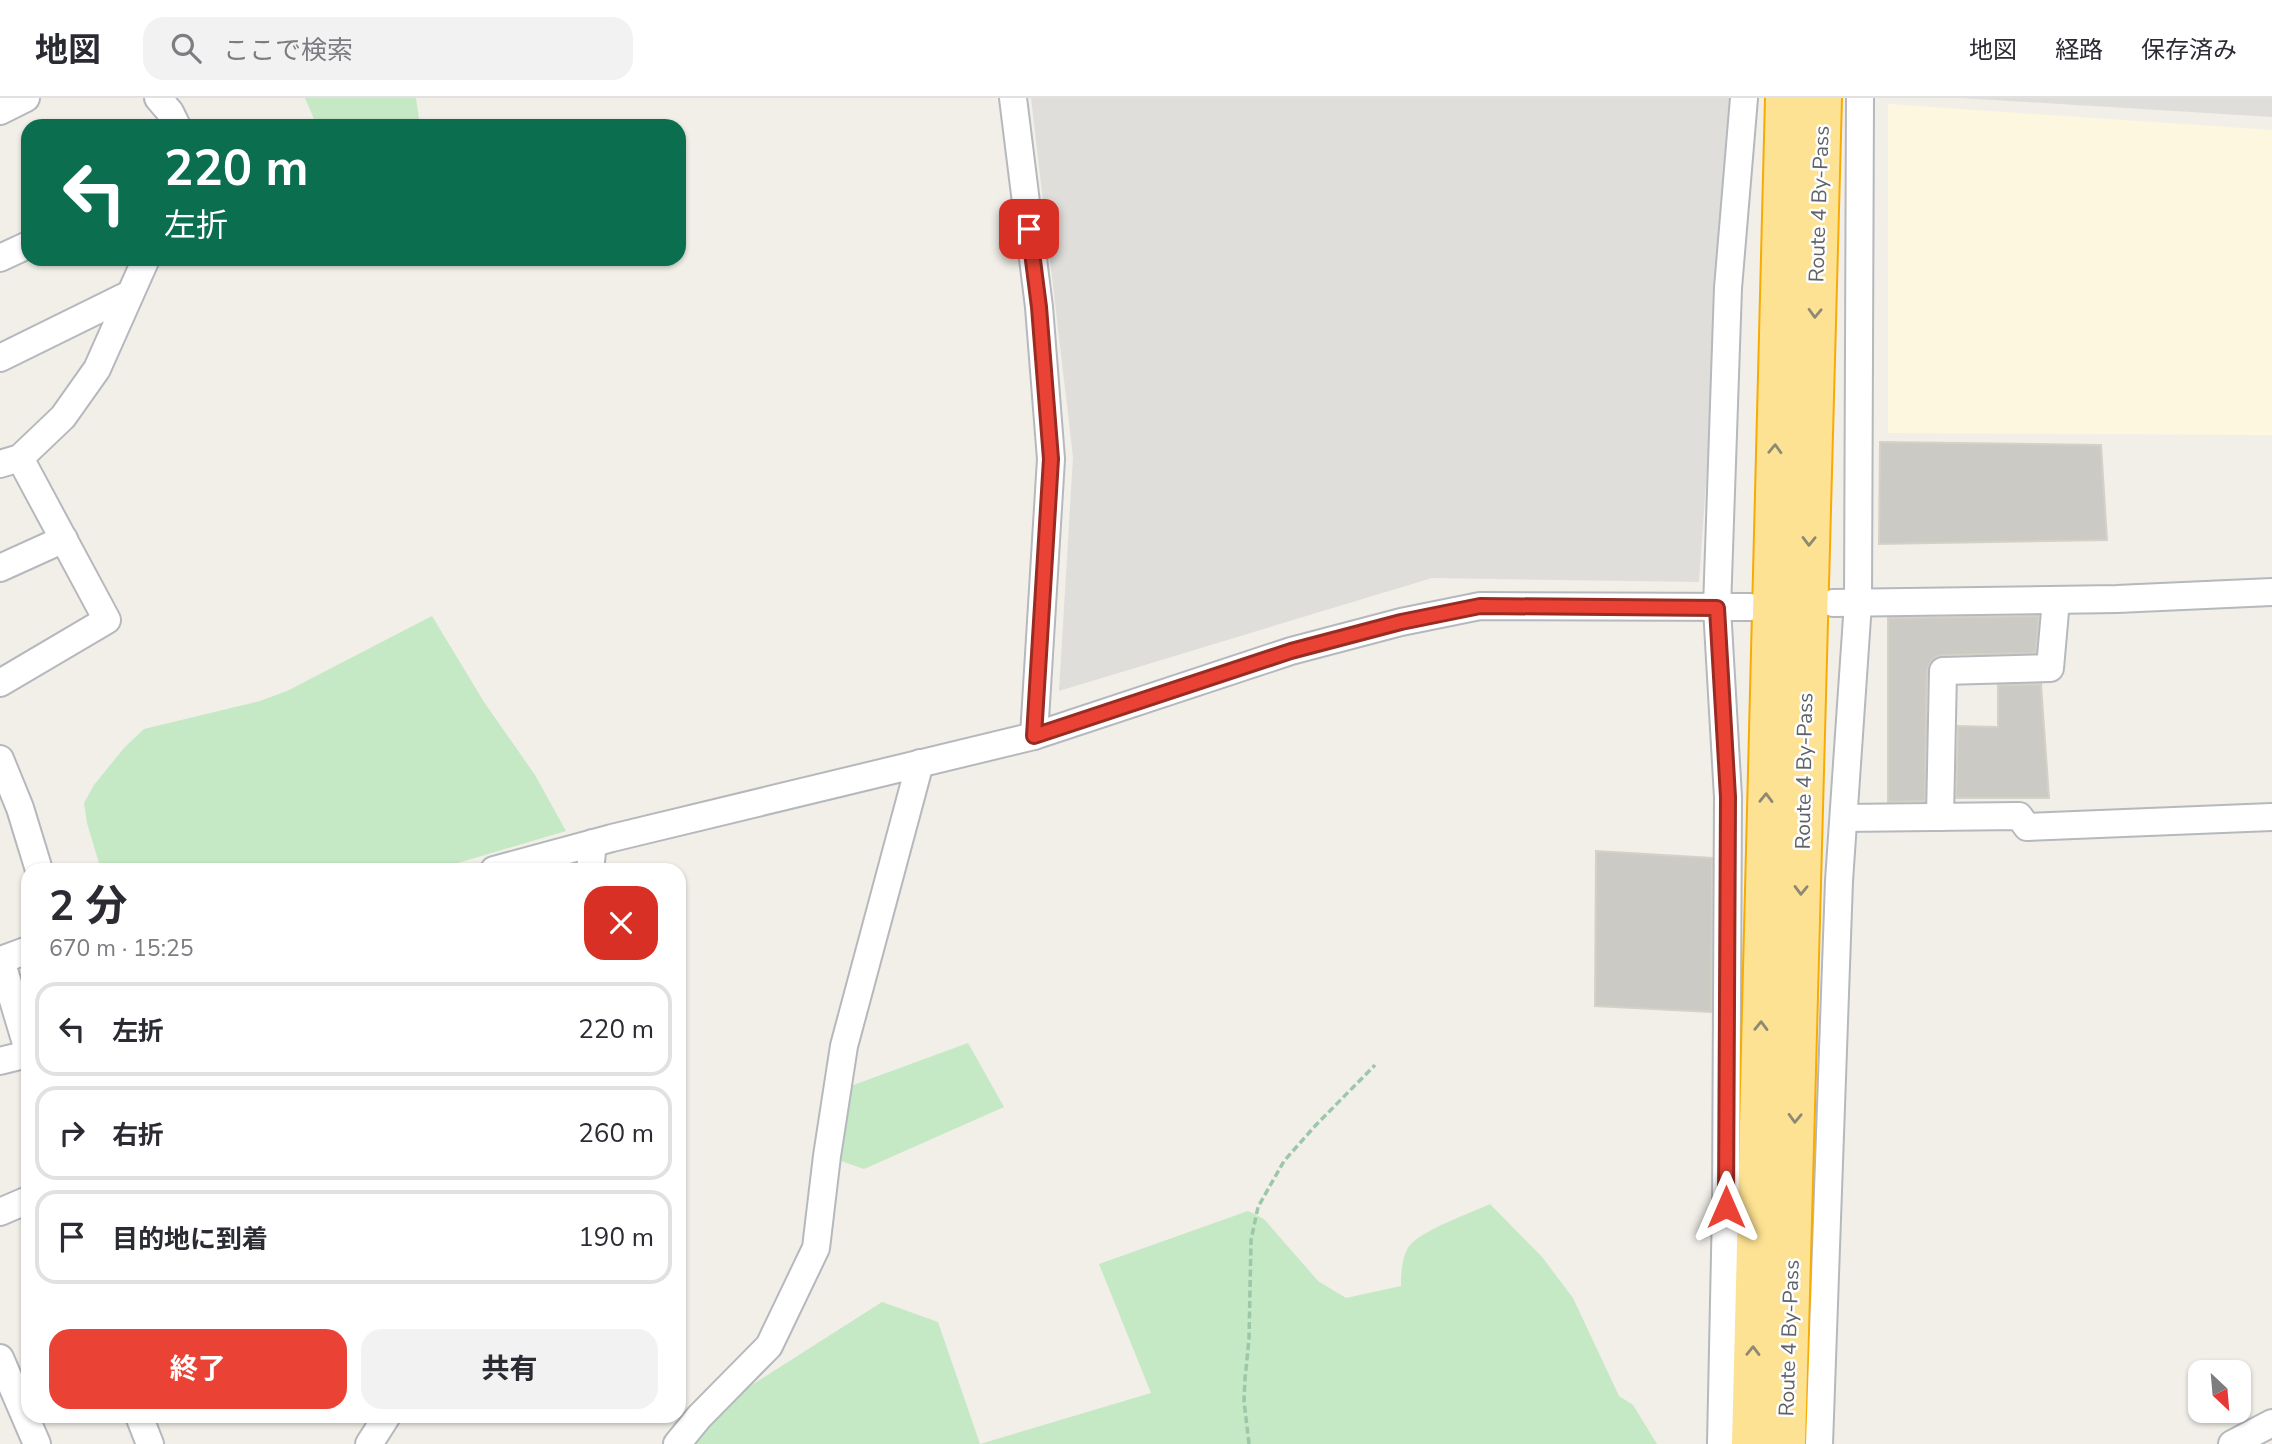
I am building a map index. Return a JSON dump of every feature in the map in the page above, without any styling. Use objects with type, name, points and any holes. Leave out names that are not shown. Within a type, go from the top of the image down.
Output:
[{"type":"highway","name":"Route 4 By-Pass","points":[[1785,98],[1741,1208],[1737,1393],[1792,1443]]},
{"type":"highway","name":"Route 4 By-Pass","points":[[1792,1443],[1822,98]]},
{"type":"street","points":[[0,111],[26,98]]},
{"type":"street","points":[[158,98],[174,119]]},
{"type":"street","points":[[1013,98],[1039,307],[1051,459],[1034,736]]},
{"type":"street","points":[[1741,1208],[1728,797],[1717,608],[1727,288],[1744,98]]},
{"type":"street","points":[[1792,1443],[1843,818],[1845,603],[1860,98]]},
{"type":"street","points":[[0,258],[21,248]]},
{"type":"street","points":[[0,683],[107,620],[64,539],[10,461],[63,417],[97,369],[143,266]]},
{"type":"street","points":[[0,358],[130,295]]},
{"type":"street","points":[[0,568],[64,539]]},
{"type":"street","points":[[1845,603],[2056,600],[2272,592]]},
{"type":"street","points":[[1940,817],[1943,671],[2050,668],[2056,600]]},
{"type":"street","points":[[520,863],[1034,736],[1291,651],[1401,622],[1480,606],[1749,607]]},
{"type":"street","points":[[0,759],[10,812],[36,863]]},
{"type":"street","points":[[677,1444],[699,1417],[769,1346],[816,1248],[844,1046],[920,763]]},
{"type":"street","points":[[1843,818],[2019,816],[2027,827],[2272,817]]},
{"type":"street","points":[[591,863],[593,843]]},
{"type":"street","points":[[21,953],[1,960],[21,1028]]},
{"type":"street","points":[[0,1061],[21,1054]]},
{"type":"street","points":[[0,1212],[21,1203]]},
{"type":"street","points":[[0,1358],[21,1407]]},
{"type":"street","points":[[1721,1444],[1737,1393]]},
{"type":"street","points":[[28,1423],[37,1444]]},
{"type":"street","points":[[142,1423],[150,1444]]},
{"type":"street","points":[[369,1444],[382,1423]]},
{"type":"street","points":[[2232,1444],[2272,1423]]},
{"type":"path","points":[[1248,1444],[1244,1401],[1249,1339],[1251,1240],[1258,1207],[1284,1161],[1375,1065]]},
{"type":"shaded area","points":[[1031,98],[1733,98],[1699,582],[1432,578],[1059,691],[1073,457]]},
{"type":"shaded area","points":[[1961,98],[2272,98],[2272,117]]},
{"type":"shaded area","points":[[1888,104],[2272,130],[2272,435],[1888,433]]},
{"type":"green space","points":[[305,98],[416,98],[419,119],[314,119]]},
{"type":"green space","points":[[432,616],[484,702],[535,775],[566,831],[458,863],[99,863],[84,803],[94,785],[124,748],[144,729],[260,701],[287,691]]},
{"type":"green space","points":[[968,1043],[1004,1107],[864,1169],[827,1156],[837,1091]]},
{"type":"green space","points":[[1490,1204],[1542,1257],[1573,1298],[1619,1396],[1633,1405],[1657,1444],[980,1444],[1151,1393],[1099,1264],[1248,1211],[1264,1219],[1318,1281],[1346,1298],[1401,1286],[1404,1258],[1411,1244],[1437,1227]]},
{"type":"green space","points":[[882,1302],[938,1322],[980,1444],[695,1444],[736,1395]]},
{"type":"building","points":[[1880,442],[2101,445],[2107,540],[1879,544]]},
{"type":"building","points":[[2039,616],[2036,653],[1943,655],[1930,663],[1927,671],[1925,801],[1888,802],[1888,618]]},
{"type":"building","points":[[2041,684],[2049,798],[1956,798],[1958,726],[1998,727],[1998,685]]},
{"type":"building","points":[[1596,851],[1712,858],[1711,1012],[1595,1006]]},
{"type":"route","points":[[1029,229],[1039,307],[1051,459],[1034,736],[1291,651],[1401,622],[1480,606],[1717,608],[1728,797],[1726,1207]]}]
